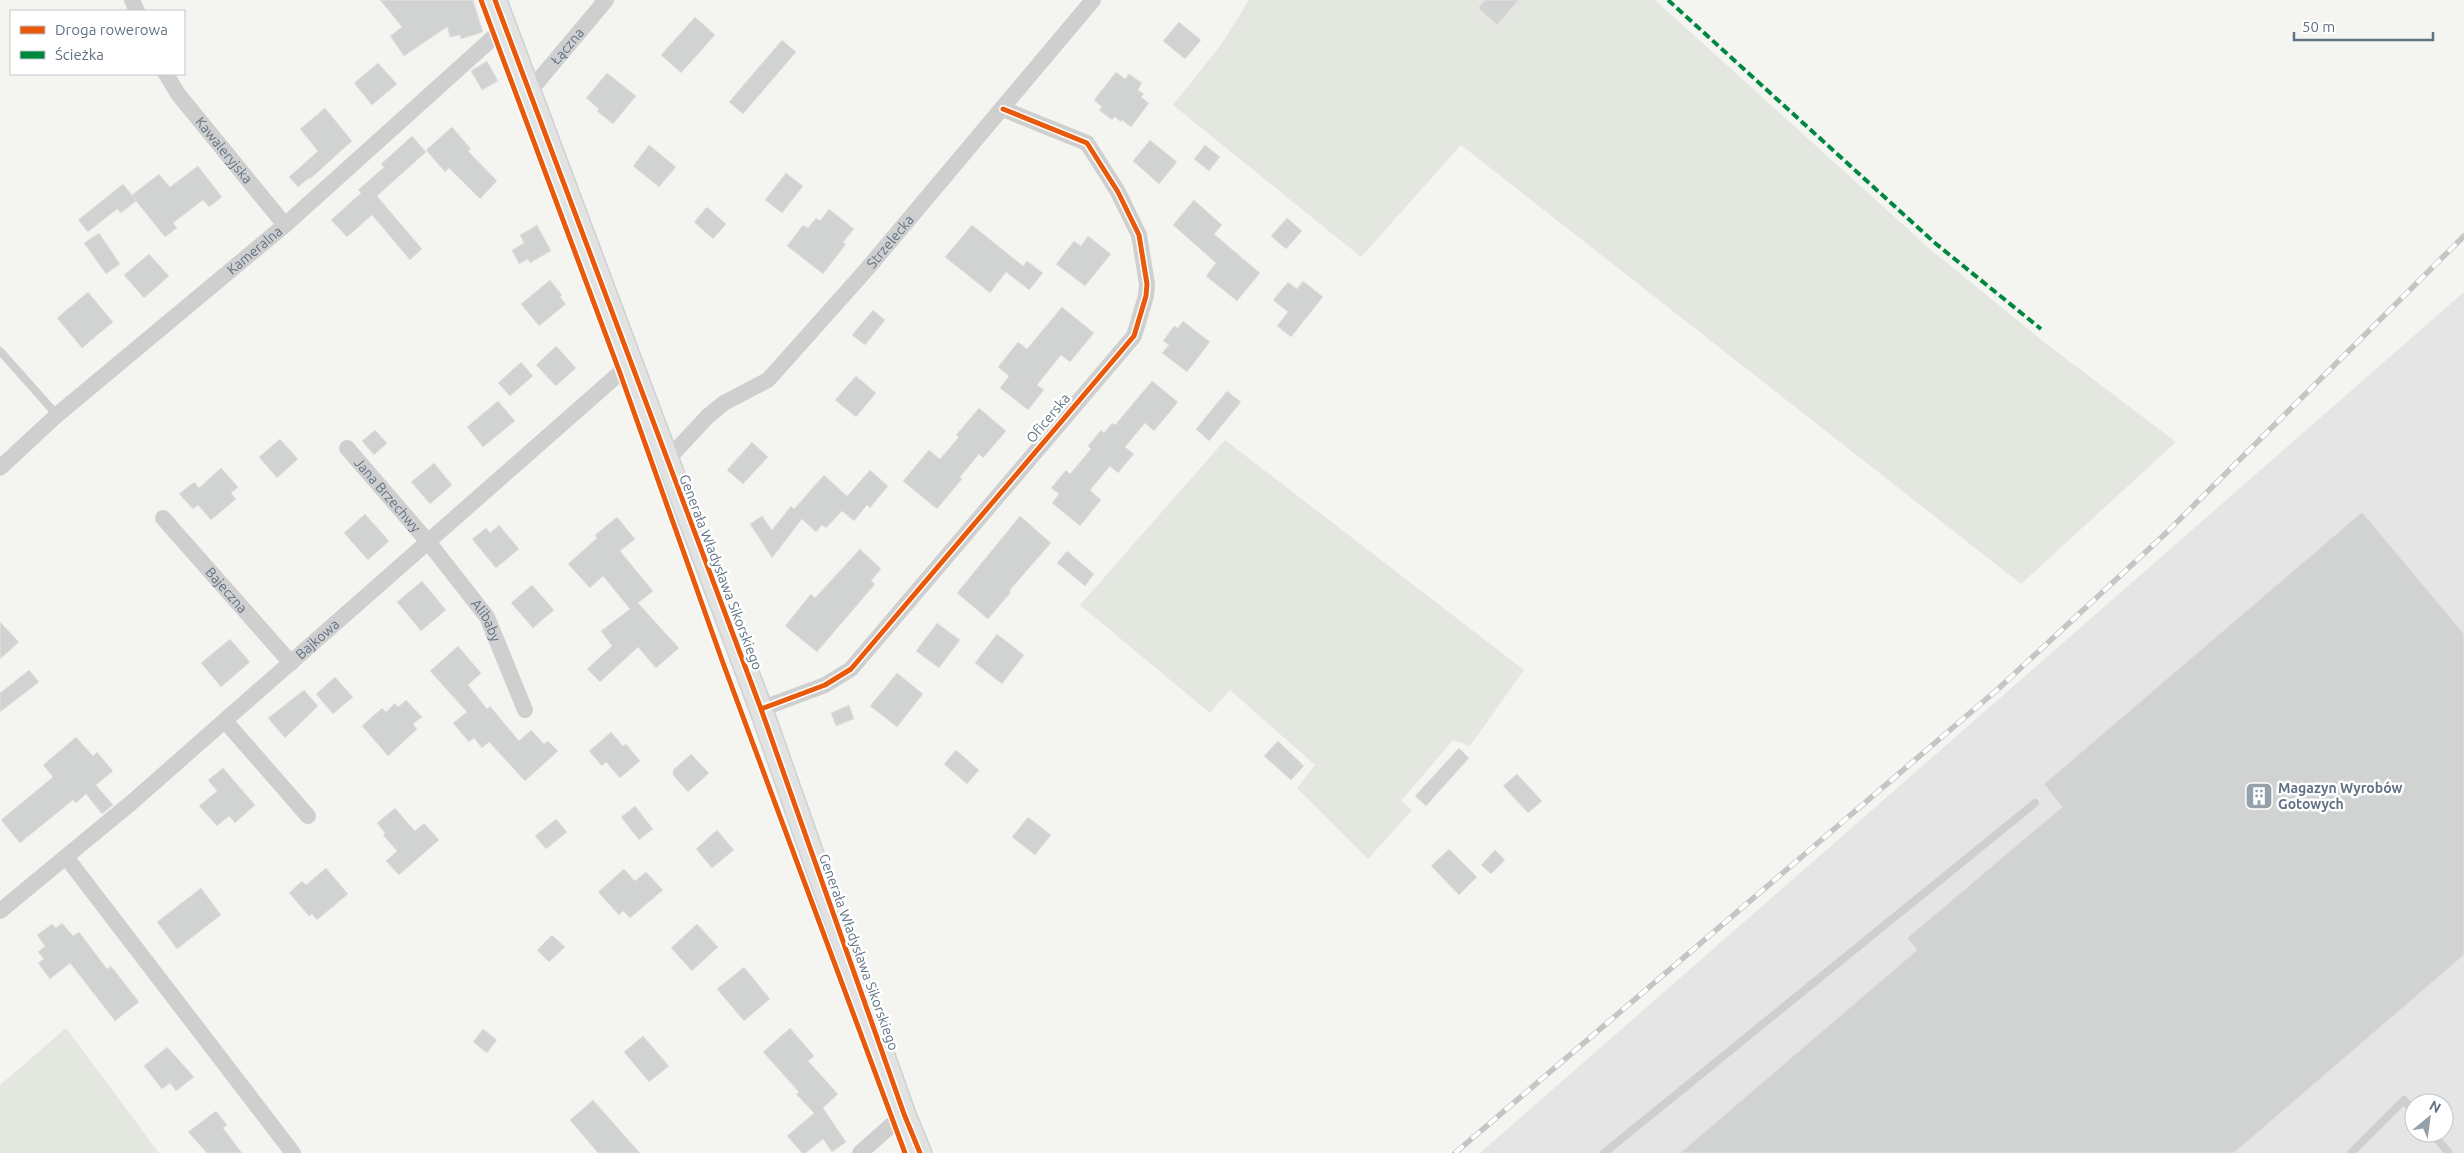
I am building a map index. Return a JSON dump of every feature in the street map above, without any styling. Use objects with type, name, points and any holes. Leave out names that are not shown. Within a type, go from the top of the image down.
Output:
[{"type":"street","name":"Generała Władysława Sikorskiego","points":[[495,0],[528,93],[761,709],[904,1114],[920,1153]]},
{"type":"street","name":"Łączna","points":[[528,93],[606,0]]},
{"type":"street","name":"Strzelecka","points":[[667,460],[708,416],[724,403],[768,380],[1003,109],[1093,0]]},
{"type":"street","name":"Kameralna","points":[[0,468],[58,415],[285,225],[505,27]]},
{"type":"street","name":"Kawaleryjska","points":[[167,75],[178,94],[285,225]]},
{"type":"street","name":"Oficerska","points":[[761,709],[825,684],[851,669],[1134,336],[1146,296],[1147,284],[1138,234],[1118,192],[1087,143],[1003,109]]},
{"type":"street","name":"Bajkowa","points":[[0,911],[224,722],[630,364]]},
{"type":"street","name":"Jana Brzechwy","points":[[347,448],[429,543]]},
{"type":"street","name":"Bajeczna","points":[[163,518],[290,663]]},
{"type":"street","name":"Alibaby","points":[[429,543],[487,617],[525,710]]},
{"type":"street","points":[[224,722],[308,816]]},
{"type":"street","points":[[66,857],[293,1153]]},
{"type":"street","points":[[860,1153],[904,1114]]},
{"type":"lane","points":[[0,351],[58,415]]},
{"type":"lane","points":[[1604,1153],[2035,803]]},
{"type":"lane","points":[[2351,1153],[2404,1100]]},
{"type":"lane","points":[[2440,1143],[2449,1153]]},
{"type":"shaded area","points":[[1249,0],[1655,0],[1931,250],[2049,346],[2176,442],[2021,584],[1461,145],[1361,257],[1173,105],[1221,45]]},
{"type":"shaded area","points":[[2464,292],[2464,1153],[1480,1153]]},
{"type":"shaded area","points":[[1225,440],[1524,670],[1470,746],[1453,740],[1401,801],[1412,810],[1368,859],[1297,788],[1315,765],[1230,690],[1210,713],[1080,605]]},
{"type":"shaded area","points":[[66,1028],[159,1153],[0,1153],[0,1085]]},
{"type":"building","points":[[380,0],[473,0],[483,32],[461,39],[460,35],[450,37],[447,27],[404,56],[390,36],[402,27]]},
{"type":"building","points":[[1485,0],[1519,0],[1497,25],[1478,8]]},
{"type":"building","points":[[695,17],[715,35],[681,73],[661,55]]},
{"type":"building","points":[[1179,22],[1201,40],[1185,59],[1163,41]]},
{"type":"building","points":[[782,40],[796,52],[743,114],[729,102]]},
{"type":"building","points":[[487,61],[498,81],[482,90],[471,71]]},
{"type":"building","points":[[378,63],[397,84],[372,105],[354,83]]},
{"type":"building","points":[[1116,72],[1125,79],[1129,74],[1142,83],[1138,90],[1144,94],[1141,97],[1149,103],[1131,127],[1115,117],[1112,120],[1099,110],[1102,107],[1094,100]]},
{"type":"building","points":[[607,73],[636,96],[613,124],[597,111],[599,109],[586,98]]},
{"type":"building","points":[[325,108],[352,141],[310,179],[298,187],[289,177],[318,151],[300,129]]},
{"type":"building","points":[[452,127],[471,149],[468,151],[497,181],[480,199],[449,168],[445,172],[426,150]]},
{"type":"building","points":[[412,136],[426,152],[377,196],[422,249],[410,260],[372,215],[347,237],[331,220],[361,193],[358,190],[384,167],[381,164]]},
{"type":"building","points":[[1150,140],[1177,162],[1159,184],[1133,161]]},
{"type":"building","points":[[649,145],[676,167],[659,187],[633,166]]},
{"type":"building","points":[[1205,145],[1220,157],[1209,171],[1194,159]]},
{"type":"building","points":[[198,166],[222,197],[209,207],[203,200],[173,223],[177,228],[165,237],[136,201],[121,213],[117,209],[88,232],[78,220],[123,184],[136,200],[132,195],[159,174],[170,187]]},
{"type":"building","points":[[786,173],[803,186],[782,213],[765,200]]},
{"type":"building","points":[[1194,200],[1222,225],[1214,234],[1260,273],[1237,301],[1206,276],[1216,263],[1173,225]]},
{"type":"building","points":[[707,207],[726,224],[713,239],[694,222]]},
{"type":"building","points":[[829,209],[854,229],[843,242],[846,244],[823,274],[787,246],[803,225],[808,228],[816,218],[820,221]]},
{"type":"building","points":[[1287,218],[1302,231],[1286,249],[1271,236]]},
{"type":"building","points":[[537,225],[551,251],[530,263],[528,259],[519,264],[512,250],[524,243],[520,235]]},
{"type":"building","points":[[972,225],[1023,266],[1027,261],[1043,273],[1029,290],[1006,272],[990,293],[945,257]]},
{"type":"building","points":[[99,233],[120,264],[106,274],[84,243]]},
{"type":"building","points":[[1088,236],[1111,254],[1085,286],[1056,264],[1074,241],[1081,246]]},
{"type":"building","points":[[149,254],[169,276],[144,298],[124,275]]},
{"type":"building","points":[[550,280],[562,295],[560,297],[566,304],[539,326],[521,304]]},
{"type":"building","points":[[1303,281],[1323,297],[1291,337],[1277,326],[1288,312],[1273,300],[1288,282],[1297,289]]},
{"type":"building","points":[[88,292],[113,322],[82,348],[57,318]]},
{"type":"building","points":[[1062,307],[1094,333],[1070,362],[1061,355],[1037,385],[1044,390],[1028,410],[1000,388],[1009,376],[998,367],[1018,342],[1027,349]]},
{"type":"building","points":[[873,310],[885,320],[865,345],[852,335]]},
{"type":"building","points":[[1183,321],[1210,342],[1187,372],[1162,353],[1169,345],[1163,341],[1174,326],[1178,328]]},
{"type":"building","points":[[556,346],[576,368],[556,386],[536,365]]},
{"type":"building","points":[[521,362],[533,376],[510,396],[498,383]]},
{"type":"building","points":[[856,376],[876,393],[856,417],[835,400]]},
{"type":"building","points":[[1152,381],[1178,402],[1154,431],[1145,423],[1125,447],[1134,454],[1118,473],[1110,466],[1090,490],[1101,500],[1080,526],[1052,503],[1059,494],[1051,488],[1066,470],[1070,474],[1091,449],[1088,446],[1101,430],[1104,433],[1112,423],[1115,425]]},
{"type":"building","points":[[1227,391],[1241,402],[1209,441],[1196,429]]},
{"type":"building","points":[[498,401],[515,421],[483,447],[467,427]]},
{"type":"building","points":[[979,408],[1006,431],[983,458],[979,454],[960,477],[962,479],[937,509],[903,481],[929,450],[940,459],[959,437],[956,435]]},
{"type":"building","points":[[375,430],[387,443],[374,455],[362,441]]},
{"type":"building","points":[[280,439],[298,459],[277,478],[259,457]]},
{"type":"building","points":[[752,442],[768,457],[743,484],[727,470]]},
{"type":"building","points":[[434,463],[452,485],[430,504],[411,482]]},
{"type":"building","points":[[221,468],[238,487],[231,493],[236,499],[211,520],[198,505],[193,509],[179,494],[194,482],[199,488]]},
{"type":"building","points":[[870,470],[888,486],[870,508],[867,505],[854,521],[842,511],[826,528],[822,525],[816,532],[802,519],[772,558],[750,524],[762,516],[772,530],[791,506],[794,509],[824,475],[847,496]]},
{"type":"building","points":[[2362,512],[2464,634],[2464,955],[2234,1153],[1680,1153],[1917,950],[1907,938],[2062,807],[2044,784]]},
{"type":"building","points":[[365,514],[389,541],[368,560],[344,533]]},
{"type":"building","points":[[1020,516],[1051,543],[1009,591],[1011,592],[988,619],[957,593]]},
{"type":"building","points":[[617,517],[635,539],[620,551],[653,591],[638,603],[679,648],[656,668],[638,647],[600,682],[587,669],[612,646],[601,631],[630,609],[603,576],[590,588],[568,564],[597,538],[595,535]]},
{"type":"building","points":[[499,525],[519,549],[496,568],[472,539],[486,528],[490,533]]},
{"type":"building","points":[[860,549],[881,569],[871,581],[875,584],[817,652],[785,626],[811,594],[815,598]]},
{"type":"building","points":[[1067,551],[1094,574],[1085,586],[1057,563]]},
{"type":"building","points":[[422,581],[446,610],[421,631],[397,602]]},
{"type":"building","points":[[532,585],[554,610],[533,628],[511,603]]},
{"type":"building","points":[[0,622],[19,642],[0,659]]},
{"type":"building","points":[[937,623],[960,640],[939,668],[916,651]]},
{"type":"building","points":[[997,634],[1024,655],[1002,684],[975,663]]},
{"type":"building","points":[[230,639],[250,662],[221,687],[201,663]]},
{"type":"building","points":[[458,646],[481,673],[468,685],[487,709],[490,706],[519,741],[531,730],[544,744],[548,741],[558,751],[525,781],[489,742],[482,748],[474,738],[469,742],[453,723],[467,712],[430,671]]},
{"type":"building","points":[[29,670],[39,682],[0,712],[0,693]]},
{"type":"building","points":[[897,673],[923,694],[897,727],[870,706]]},
{"type":"building","points":[[335,677],[353,697],[333,714],[316,694]]},
{"type":"building","points":[[304,690],[318,706],[285,738],[268,718]]},
{"type":"building","points":[[406,700],[422,717],[413,724],[417,729],[388,756],[362,726],[382,708],[386,712],[395,703],[398,707]]},
{"type":"building","points":[[849,705],[854,719],[836,726],[831,713]]},
{"type":"building","points":[[611,732],[623,746],[626,744],[640,761],[620,778],[606,762],[602,766],[589,751]]},
{"type":"building","points":[[76,737],[93,756],[97,752],[113,771],[96,785],[113,805],[102,814],[86,794],[76,803],[73,800],[20,843],[1,820],[53,777],[43,765]]},
{"type":"building","points":[[1278,741],[1304,766],[1291,780],[1264,756]]},
{"type":"building","points":[[1459,748],[1469,758],[1426,806],[1415,796]]},
{"type":"building","points":[[956,750],[979,770],[967,784],[944,764]]},
{"type":"building","points":[[691,754],[709,773],[688,792],[673,775],[673,770]]},
{"type":"building","points":[[223,768],[255,805],[235,823],[229,816],[217,826],[199,806],[217,791],[208,780]]},
{"type":"building","points":[[1517,774],[1542,801],[1528,813],[1503,786]]},
{"type":"building","points":[[635,806],[653,829],[639,840],[621,817]]},
{"type":"building","points":[[395,808],[415,831],[424,823],[439,840],[399,875],[386,861],[397,851],[383,835],[385,833],[377,823]]},
{"type":"building","points":[[1028,817],[1051,835],[1035,855],[1012,837]]},
{"type":"building","points":[[556,819],[567,832],[546,849],[535,836]]},
{"type":"building","points":[[717,830],[734,850],[712,868],[696,849]]},
{"type":"building","points":[[1449,849],[1477,877],[1459,895],[1431,866]]},
{"type":"building","points":[[1495,850],[1505,860],[1491,874],[1481,865]]},
{"type":"building","points":[[326,868],[348,894],[317,920],[312,914],[309,916],[289,893],[302,881],[306,885]]},
{"type":"building","points":[[624,869],[635,881],[646,872],[663,890],[630,918],[623,911],[619,915],[598,892]]},
{"type":"building","points":[[201,888],[221,915],[177,949],[157,922]]},
{"type":"building","points":[[62,923],[73,936],[79,932],[107,969],[111,966],[139,1002],[115,1021],[70,963],[50,979],[38,963],[44,959],[38,952],[45,946],[37,935],[52,924],[56,928]]},
{"type":"building","points":[[697,924],[718,947],[692,971],[671,948]]},
{"type":"building","points":[[552,935],[565,947],[549,962],[537,950]]},
{"type":"building","points":[[744,967],[770,999],[744,1021],[717,989]]},
{"type":"building","points":[[790,1028],[814,1056],[808,1061],[838,1094],[823,1108],[846,1142],[832,1152],[823,1139],[806,1153],[802,1153],[787,1136],[814,1113],[796,1094],[799,1092],[763,1052]]},
{"type":"building","points":[[483,1029],[497,1040],[487,1053],[473,1042]]},
{"type":"building","points":[[643,1036],[669,1066],[649,1082],[624,1052]]},
{"type":"building","points":[[167,1047],[194,1077],[176,1091],[170,1083],[162,1089],[144,1066]]},
{"type":"building","points":[[593,1100],[640,1153],[598,1153],[570,1120]]},
{"type":"building","points":[[216,1111],[227,1125],[223,1128],[242,1153],[207,1153],[188,1132]]},
{"type":"railway","points":[[1455,1153],[1998,689],[2164,535],[2464,236]]},
{"type":"marked path","points":[[1668,0],[1935,243],[2041,329]]},
{"type":"cycle path","points":[[481,0],[620,373],[723,663],[905,1153]]},
{"type":"cycle path","points":[[495,0],[761,709],[904,1114],[920,1153]]},
{"type":"cycle path","points":[[761,709],[825,685],[851,669],[1134,336],[1146,296],[1147,284],[1139,235],[1118,192],[1087,143],[1003,109]]},
{"type":"place","name":"Magazyn Wyrobów Gotowych","points":[[2259,796]]}]
